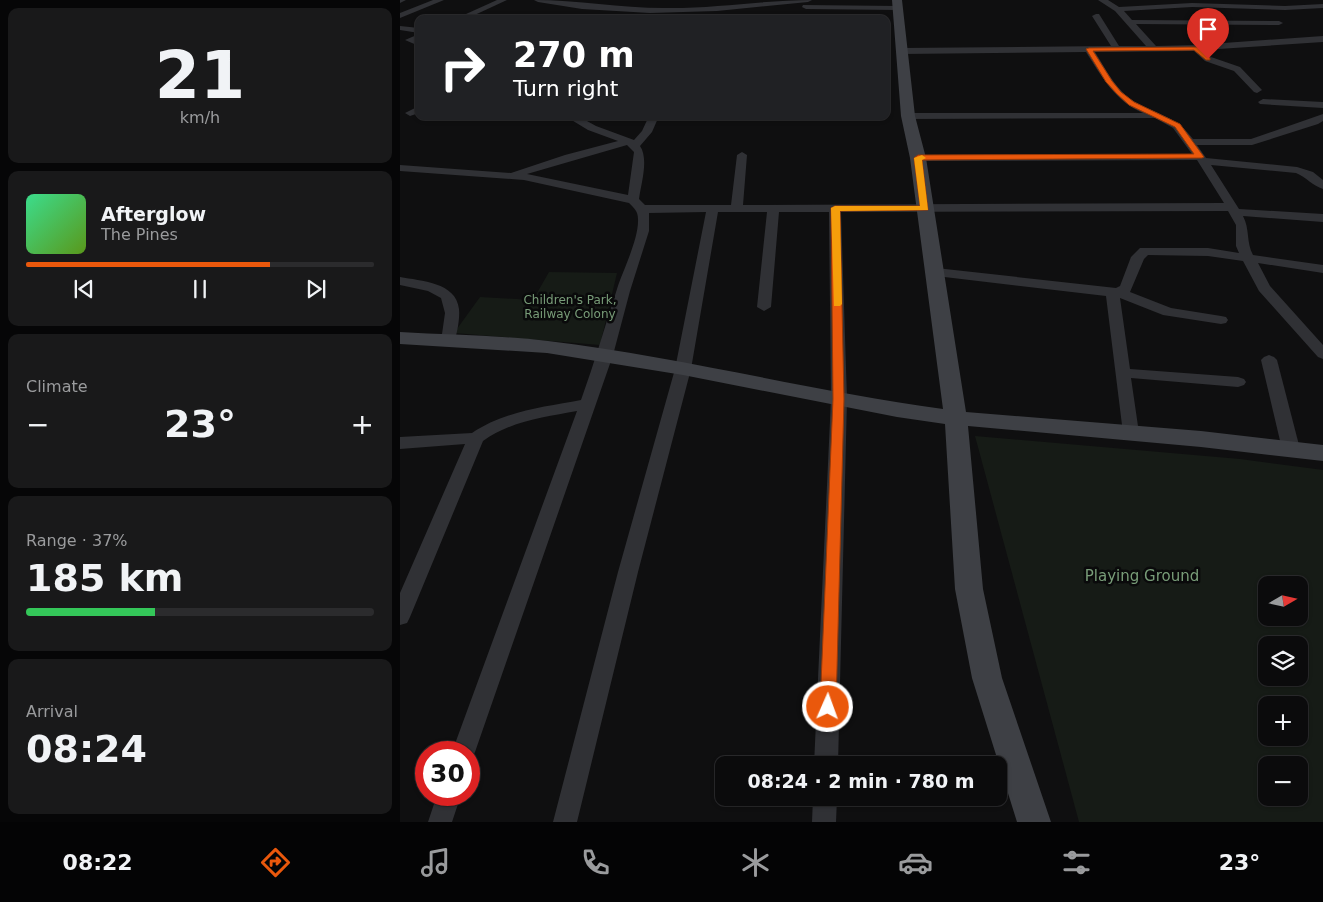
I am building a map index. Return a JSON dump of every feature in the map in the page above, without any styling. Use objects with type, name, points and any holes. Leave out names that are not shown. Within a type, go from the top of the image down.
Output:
[{"type":"street","points":[[400,16],[440,0]]},
{"type":"street","points":[[469,15],[503,0]]},
{"type":"street","points":[[538,0],[581,7],[624,10],[696,10],[807,4],[898,4],[908,116],[918,158],[956,418],[969,589],[987,678],[1034,822]]},
{"type":"street","points":[[624,10],[639,0]]},
{"type":"street","points":[[696,10],[712,0]]},
{"type":"street","points":[[1102,0],[1118,9],[1153,48]]},
{"type":"street","points":[[1159,0],[1170,7]]},
{"type":"street","points":[[1118,9],[1192,5],[1323,6]]},
{"type":"street","points":[[718,8],[719,15]]},
{"type":"street","points":[[1096,16],[1117,49]]},
{"type":"street","points":[[1131,22],[1279,23]]},
{"type":"street","points":[[400,28],[415,30]]},
{"type":"street","points":[[400,44],[415,38]]},
{"type":"street","points":[[902,51],[1196,48],[1323,39]]},
{"type":"street","points":[[409,40],[415,42]]},
{"type":"street","points":[[1196,48],[1208,59],[1237,69],[1257,90]]},
{"type":"street","points":[[1089,49],[1109,82],[1125,99],[1177,126],[1190,142],[1242,225],[1242,246],[1264,288],[1323,354]]},
{"type":"street","points":[[1263,102],[1323,105]]},
{"type":"street","points":[[908,116],[1160,116]]},
{"type":"street","points":[[1190,142],[1252,142],[1314,122],[1323,117]]},
{"type":"street","points":[[467,741],[605,355],[623,291],[643,231],[644,219],[637,204],[639,152],[632,144],[577,120]]},
{"type":"street","points":[[511,176],[570,157],[632,144],[648,132],[652,120]]},
{"type":"street","points":[[737,208],[742,156]]},
{"type":"street","points":[[918,158],[1201,159],[1297,170],[1309,174],[1323,186]]},
{"type":"street","points":[[400,168],[511,176],[637,204],[714,208],[1233,209],[1323,218]]},
{"type":"street","points":[[565,822],[628,572],[683,369],[714,208]]},
{"type":"street","points":[[764,307],[773,208]]},
{"type":"street","points":[[826,756],[839,399],[835,208]]},
{"type":"street","points":[[936,272],[1079,290],[1115,292],[1126,290],[1138,257],[1145,251],[1208,252],[1323,269]]},
{"type":"street","points":[[400,281],[428,287],[441,292],[449,299],[452,308],[448,341]]},
{"type":"street","points":[[1115,292],[1168,312],[1221,320]]},
{"type":"street","points":[[1115,292],[1122,373],[1130,433]]},
{"type":"street","points":[[400,338],[547,347],[605,355],[897,410],[956,418],[1130,433],[1323,453]]},
{"type":"street","points":[[1269,360],[1291,449]]},
{"type":"street","points":[[1122,373],[1238,382]]},
{"type":"street","points":[[400,617],[476,438],[486,430],[512,420],[588,404]]},
{"type":"street","points":[[400,443],[476,438]]},
{"type":"street","points":[[440,822],[445,806]]},
{"type":"street","points":[[824,822],[825,806]]},
{"type":"green space","name":"Children's Park, Railway Colony","points":[[549,272],[617,273],[600,345],[454,333],[480,297],[533,300]]},
{"type":"green space","name":"Playing Ground","points":[[975,436],[1240,459],[1323,470],[1323,822],[1079,822]]},
{"type":"slow traffic","points":[[837,304],[835,208],[925,208],[918,158],[922,158]]},
{"type":"route","points":[[828,707],[839,399],[835,208],[925,208],[918,158],[1200,157],[1177,126],[1125,99],[1109,82],[1089,49],[1196,48],[1208,59]]}]
